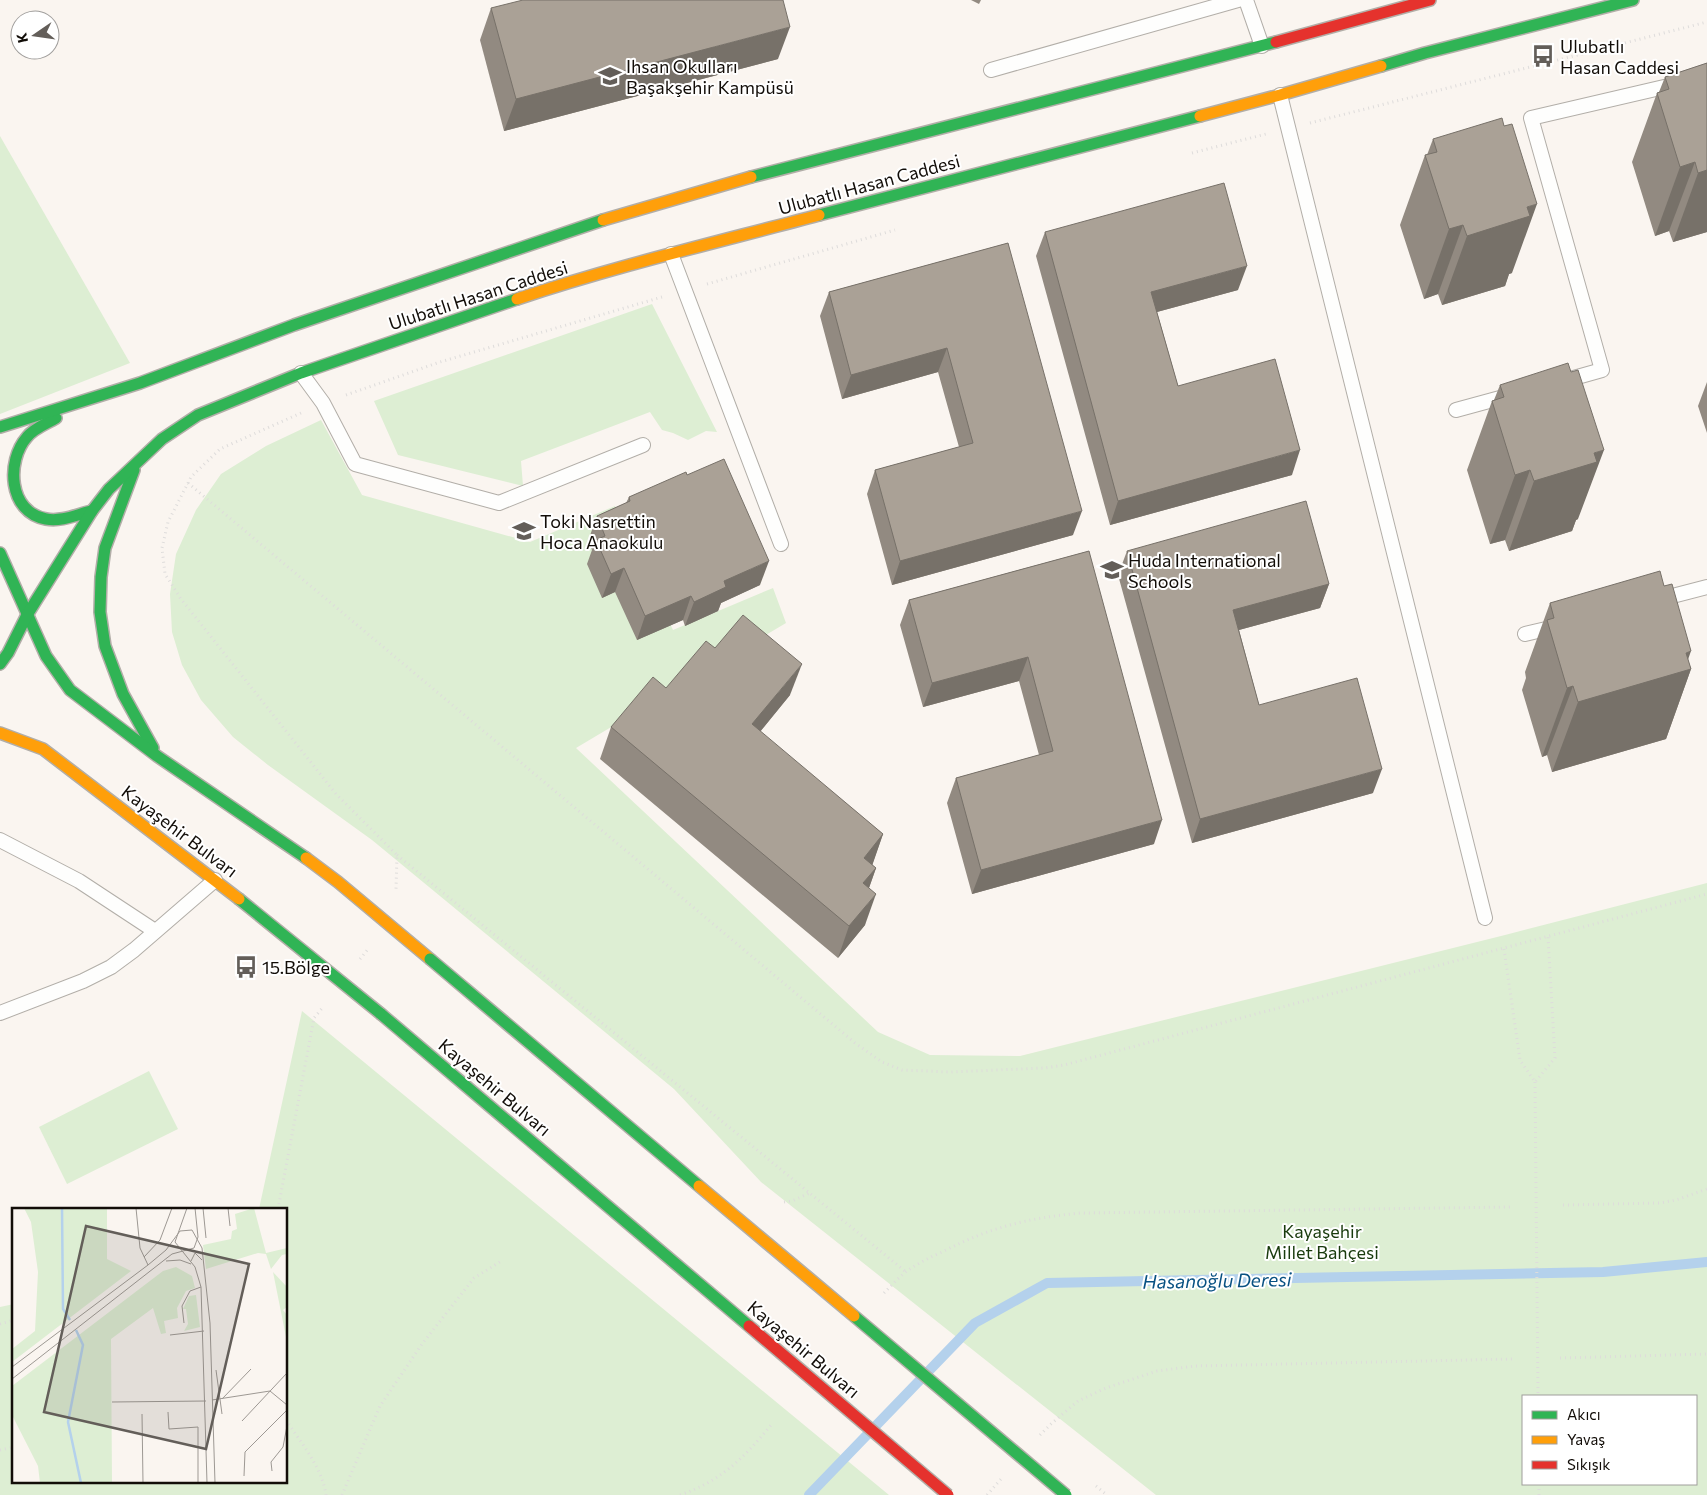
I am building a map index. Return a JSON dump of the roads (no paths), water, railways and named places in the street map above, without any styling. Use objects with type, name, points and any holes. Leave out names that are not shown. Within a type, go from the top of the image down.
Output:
[{"type":"main road","name":"Ulubatlı Hasan Caddesi","points":[[0,427],[140,382],[294,325],[611,218],[718,186],[1262,46],[1430,0]]},
{"type":"main road","name":"Ulubatlı Hasan Caddesi","points":[[0,664],[92,511],[109,490],[137,462],[162,439],[198,416],[301,372],[548,289],[671,254],[1280,95],[1425,53],[1633,0]]},
{"type":"main road","points":[[85,400],[27,436],[15,457],[12,475],[17,495],[31,513],[45,519],[59,519],[92,511]]},
{"type":"main road","points":[[137,462],[106,548],[101,577],[100,612],[105,646],[123,694],[157,756]]},
{"type":"main road","points":[[0,553],[46,656],[70,690],[157,756],[301,854],[338,882],[1066,1495]]},
{"type":"main road","name":"Kayaşehir Bulvarı","points":[[0,733],[43,749],[215,880],[381,1014],[948,1495]]},
{"type":"lane","points":[[991,70],[1238,0]]},
{"type":"lane","points":[[1246,0],[1262,46]]},
{"type":"lane","points":[[1547,385],[1602,370],[1531,118],[1707,77]]},
{"type":"lane","points":[[1280,95],[1486,918]]},
{"type":"lane","points":[[671,254],[781,544]]},
{"type":"lane","points":[[301,372],[323,404],[355,464],[499,503],[643,445]]},
{"type":"lane","points":[[1456,410],[1520,392]]},
{"type":"lane","points":[[1640,605],[1707,587]]},
{"type":"lane","points":[[1525,634],[1573,622]]},
{"type":"lane","points":[[0,840],[79,880],[155,931]]},
{"type":"lane","points":[[0,1013],[83,981],[111,967],[215,880]]},
{"type":"waterway","name":"Hasanoğlu Deresi","points":[[809,1495],[975,1323],[1047,1283],[1603,1272],[1707,1262]]},
{"type":"place","name":"Ulubatlı Hasan Caddesi","points":[[1543,56]]},
{"type":"place","name":"Ihsan Okulları Başakşehir Kampüsü","points":[[610,76]]},
{"type":"place","name":"Toki Nasrettin Hoca Anaokulu","points":[[524,531]]},
{"type":"place","name":"Huda International Schools","points":[[1112,570]]},
{"type":"place","name":"15.Bölge","points":[[246,967]]},
{"type":"park label","name":"Kayaşehir Millet Bahçesi","points":[[1322,1241]]}]
